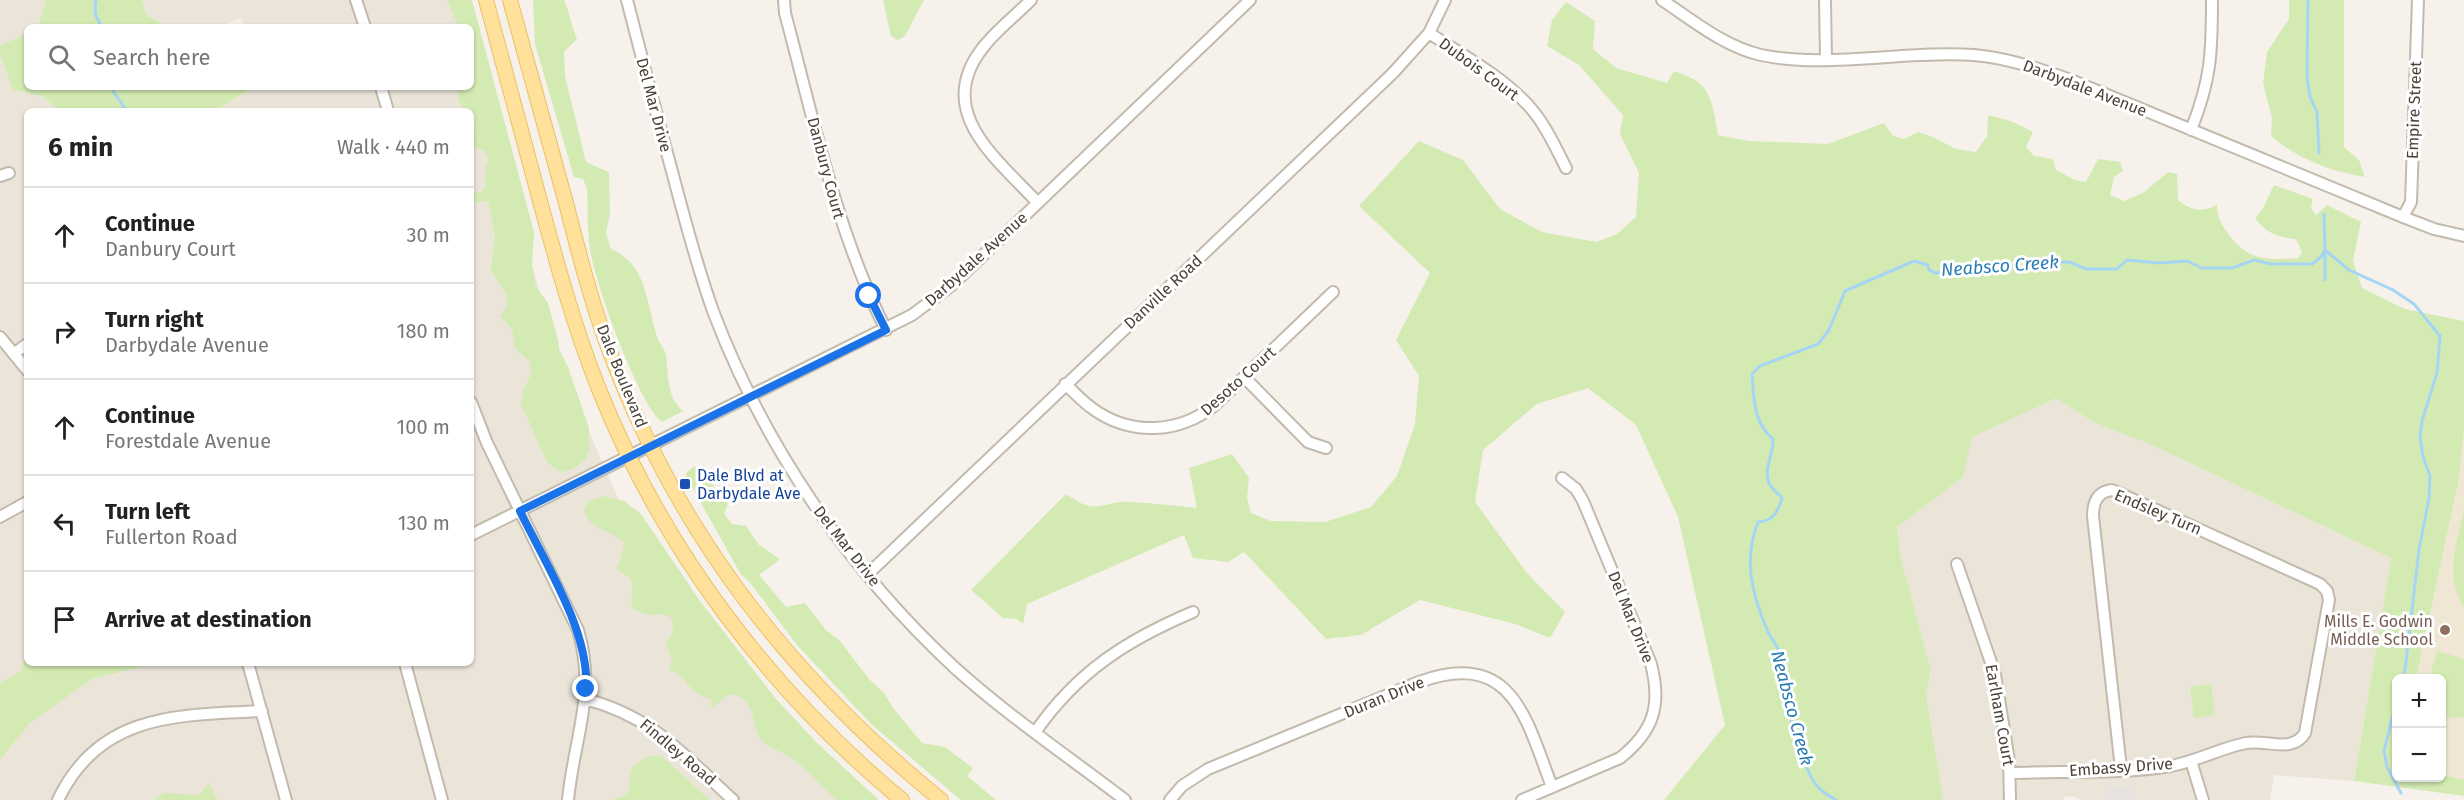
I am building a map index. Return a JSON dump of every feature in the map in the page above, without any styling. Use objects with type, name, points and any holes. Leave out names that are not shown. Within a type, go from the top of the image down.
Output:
[{"type":"main road","name":"Dale Boulevard","points":[[486,0],[565,292],[598,387],[630,457],[668,528],[733,625],[802,707],[902,800]]},
{"type":"main road","name":"Dale Boulevard","points":[[510,0],[598,319],[630,402],[672,488],[718,562],[787,653],[862,733],[941,800]]},
{"type":"street","points":[[356,0],[364,24]]},
{"type":"street","name":"Del Mar Drive","points":[[627,0],[697,264],[713,311],[750,396],[781,452],[836,536],[906,618],[956,668],[1125,800]]},
{"type":"street","name":"Danbury Court","points":[[784,0],[785,13],[842,225],[869,296],[886,330]]},
{"type":"street","points":[[1031,0],[976,56],[967,76],[965,100],[967,113],[977,138],[1038,203]]},
{"type":"street","name":"Darbydale Avenue","points":[[474,534],[886,330],[933,301],[1250,0]]},
{"type":"street","name":"Danville Road","points":[[868,574],[1393,73],[1429,33],[1445,0]]},
{"type":"street","name":"Darbydale Avenue","points":[[1662,0],[1723,40],[1741,48],[1780,58],[1945,54],[2003,59],[2043,70],[2403,217],[2434,229],[2464,236]]},
{"type":"street","points":[[1825,0],[1826,58]]},
{"type":"street","points":[[2191,130],[2204,97],[2210,70],[2212,0]]},
{"type":"street","name":"Empire Street","points":[[2403,217],[2411,202],[2418,0]]},
{"type":"street","name":"Dubois Court","points":[[1429,33],[1519,96],[1538,118],[1566,168]]},
{"type":"street","points":[[382,90],[387,108]]},
{"type":"street","name":"Desoto Court","points":[[1065,384],[1093,409],[1106,417],[1135,427],[1162,428],[1180,425],[1205,414],[1333,292]]},
{"type":"street","points":[[0,337],[24,366]]},
{"type":"street","points":[[15,354],[24,346]]},
{"type":"street","points":[[1244,377],[1308,442],[1326,448]]},
{"type":"street","points":[[474,410],[487,443],[578,630],[586,663],[585,699],[568,800]]},
{"type":"street","name":"Del Mar Drive","points":[[1522,800],[1606,766],[1632,748],[1648,730],[1655,706],[1656,692],[1651,664],[1583,501],[1576,489],[1562,478]]},
{"type":"street","name":"Endsley Turn","points":[[2121,769],[2093,516],[2096,499],[2100,494],[2109,490],[2325,589],[2329,597],[2327,611],[2307,728],[2300,741]]},
{"type":"street","points":[[0,517],[24,504]]},
{"type":"street","name":"Earlham Court","points":[[1957,564],[1995,674],[2011,773],[2010,800]]},
{"type":"street","points":[[1035,731],[1064,694],[1098,664],[1138,638],[1193,612]]},
{"type":"street","points":[[249,666],[286,800]]},
{"type":"street","points":[[406,666],[442,800]]},
{"type":"street","name":"Duran Drive","points":[[1170,800],[1182,786],[1208,769],[1419,682],[1449,673],[1463,672],[1486,678],[1510,694],[1524,715],[1552,787]]},
{"type":"street","name":"Findley Road","points":[[585,699],[618,708],[643,721],[733,800]]},
{"type":"street","points":[[58,800],[87,756],[118,734],[136,726],[173,717],[262,711]]},
{"type":"street","name":"Embassy Drive","points":[[2011,773],[2163,767],[2191,761],[2250,742],[2289,745],[2300,741]]},
{"type":"street","points":[[2191,761],[2203,800]]},
{"type":"shaded area","points":[[0,0],[46,0],[39,24],[24,24],[24,35],[0,45]]},
{"type":"shaded area","points":[[142,0],[460,0],[467,24],[244,24],[240,18],[226,24],[161,24],[146,14]]},
{"type":"shaded area","points":[[474,51],[558,360],[618,498],[699,633],[860,800],[0,800],[0,760],[29,724],[92,679],[145,666],[474,666],[474,108],[220,108],[249,90],[474,90]]},
{"type":"shaded area","points":[[0,55],[13,90],[42,96],[56,108],[24,108],[24,666],[34,666],[0,693]]},
{"type":"shaded area","points":[[2056,397],[2095,423],[2152,445],[2391,558],[2354,781],[2274,775],[2270,800],[2080,800],[2073,796],[2064,797],[2064,800],[1943,800],[1926,694],[1931,670],[1901,559],[1897,527],[1963,477],[1971,437]]},
{"type":"shaded area","name":"Mills E. Godwin Middle School","points":[[2464,427],[2464,780],[2446,776],[2446,674],[2417,674],[2459,479]]},
{"type":"shaded area","points":[[2106,787],[2134,787],[2134,800],[2106,800]]},
{"type":"green space","points":[[46,0],[142,0],[146,14],[161,24],[39,24]]},
{"type":"green space","points":[[447,0],[472,0],[534,232],[532,266],[536,287],[548,303],[559,349],[568,367],[589,428],[589,451],[585,459],[573,469],[560,472],[547,462],[521,404],[523,390],[531,374],[530,362],[515,348],[512,329],[500,316],[508,303],[503,288],[491,270],[495,236],[488,201],[474,203],[474,193],[481,192],[485,188],[486,167],[489,159],[485,151],[474,147],[476,129],[474,108],[464,108],[458,97],[458,90],[474,90],[474,24],[458,24]]},
{"type":"green space","points":[[533,0],[564,0],[568,9],[577,39],[564,52],[565,76],[586,162],[609,172],[610,213],[606,233],[611,249],[633,265],[639,276],[658,339],[665,353],[671,392],[683,411],[662,422],[652,411],[630,368],[608,313],[593,265],[588,226],[587,189],[583,179],[574,177],[535,44]]},
{"type":"green space","points":[[883,0],[924,0],[905,36],[898,40],[891,36]]},
{"type":"green space","points":[[2289,0],[2344,0],[2344,147],[2359,160],[2365,177],[2340,172],[2315,163],[2292,151],[2271,136],[2272,118],[2263,83],[2267,52],[2289,19]]},
{"type":"green space","points":[[1566,2],[1595,21],[1593,49],[1616,68],[1667,83],[1674,71],[1697,81],[1710,99],[1718,135],[1749,141],[1828,144],[1884,123],[1893,136],[1904,139],[1918,132],[1956,149],[1976,152],[1987,136],[1988,115],[2011,121],[2033,132],[2026,147],[2034,156],[2053,159],[2056,170],[2075,180],[2086,182],[2098,159],[2120,162],[2123,171],[2114,177],[2110,195],[2124,201],[2143,193],[2168,172],[2177,174],[2178,200],[2196,209],[2206,209],[2217,205],[2220,221],[2236,244],[2259,257],[2298,258],[2302,252],[2296,239],[2273,234],[2255,218],[2262,210],[2274,185],[2313,199],[2311,208],[2316,215],[2327,205],[2361,222],[2353,261],[2362,288],[2405,309],[2464,321],[2464,427],[2459,479],[2417,674],[2392,674],[2392,782],[2446,782],[2446,776],[2464,780],[2464,796],[2354,781],[2391,558],[2152,445],[2095,423],[2056,398],[1972,437],[1963,477],[1897,527],[1901,559],[1931,670],[1926,694],[1943,800],[1664,800],[1725,725],[1678,517],[1636,425],[1588,388],[1537,404],[1483,450],[1475,502],[1527,573],[1565,612],[1550,638],[1515,624],[1420,600],[1361,635],[1326,639],[1244,552],[1228,562],[1193,558],[1184,535],[1027,604],[1023,624],[1017,619],[1003,618],[971,590],[1066,494],[1093,507],[1132,502],[1197,508],[1189,468],[1232,454],[1249,478],[1247,498],[1251,513],[1271,521],[1325,522],[1371,507],[1397,476],[1415,424],[1419,376],[1396,340],[1430,273],[1359,206],[1419,141],[1463,160],[1500,209],[1542,232],[1596,242],[1617,234],[1636,217],[1639,173],[1620,134],[1623,115],[1579,65],[1547,46],[1552,20]]},
{"type":"green space","points":[[24,35],[24,90],[249,90],[220,108],[56,108],[42,96],[13,90],[0,55],[0,45]]},
{"type":"green space","points":[[693,467],[699,467],[728,504],[724,514],[732,524],[746,526],[759,545],[780,559],[759,575],[786,607],[805,603],[826,630],[840,641],[869,679],[884,693],[893,708],[922,743],[945,747],[973,768],[967,776],[996,800],[961,800],[871,724],[797,645],[740,573],[685,474]]},
{"type":"green space","points":[[602,496],[624,501],[641,514],[700,601],[776,699],[818,744],[879,800],[837,800],[794,760],[770,747],[760,738],[746,701],[732,694],[726,696],[712,709],[711,700],[694,691],[677,672],[669,670],[672,658],[666,643],[673,630],[670,617],[660,614],[648,615],[632,608],[631,579],[616,568],[624,543],[595,526],[586,517],[584,510],[588,502]]},
{"type":"green space","points":[[2464,510],[2464,607],[2458,596],[2453,572]]},
{"type":"green space","points":[[2437,651],[2464,659],[2464,717],[2446,718],[2446,674],[2430,674]]},
{"type":"green space","points":[[24,662],[24,666],[145,666],[92,679],[29,724],[0,760],[0,683],[21,671]]},
{"type":"green space","points":[[2211,684],[2215,715],[2194,718],[2190,687]]},
{"type":"green space","points":[[650,756],[661,756],[710,800],[612,800],[626,794],[629,790],[633,767]]},
{"type":"green space","points":[[209,783],[217,800],[154,800],[164,793],[199,795]]},
{"type":"waterway","points":[[96,0],[96,15],[100,24]]},
{"type":"waterway","name":"Neabsco Creek","points":[[2308,0],[2307,76],[2310,97],[2317,112],[2319,153]]},
{"type":"waterway","points":[[112,90],[125,108]]},
{"type":"waterway","name":"Neabsco Creek","points":[[1836,800],[1818,787],[1806,766],[1787,704],[1781,676],[1781,656],[1768,632],[1751,577],[1751,550],[1758,522],[1768,520],[1774,515],[1782,498],[1767,478],[1773,439],[1766,433],[1758,417],[1752,374],[1760,366],[1818,344],[1829,330],[1845,291],[1914,261],[1928,265],[1929,270],[1936,273],[1985,266],[2029,267],[2052,262],[2069,262],[2086,269],[2117,269],[2127,260],[2159,263],[2187,261],[2202,268],[2232,268],[2254,260],[2271,264],[2312,264],[2321,257],[2325,250],[2324,214]]},
{"type":"waterway","points":[[2325,280],[2325,250],[2349,270],[2393,290],[2414,304],[2440,336],[2437,373],[2422,421],[2420,437],[2423,457],[2430,476],[2429,498],[2419,550],[2404,674]]},
{"type":"waterway","points":[[2392,719],[2384,751],[2387,767],[2401,793]]},
{"type":"place","name":"Dale Blvd at Darbydale Ave","points":[[685,484]]},
{"type":"place","name":"Mills E. Godwin Middle School","points":[[2445,630]]},
{"type":"route","points":[[586,689],[585,656],[578,630],[520,511],[886,330],[869,296]]}]
